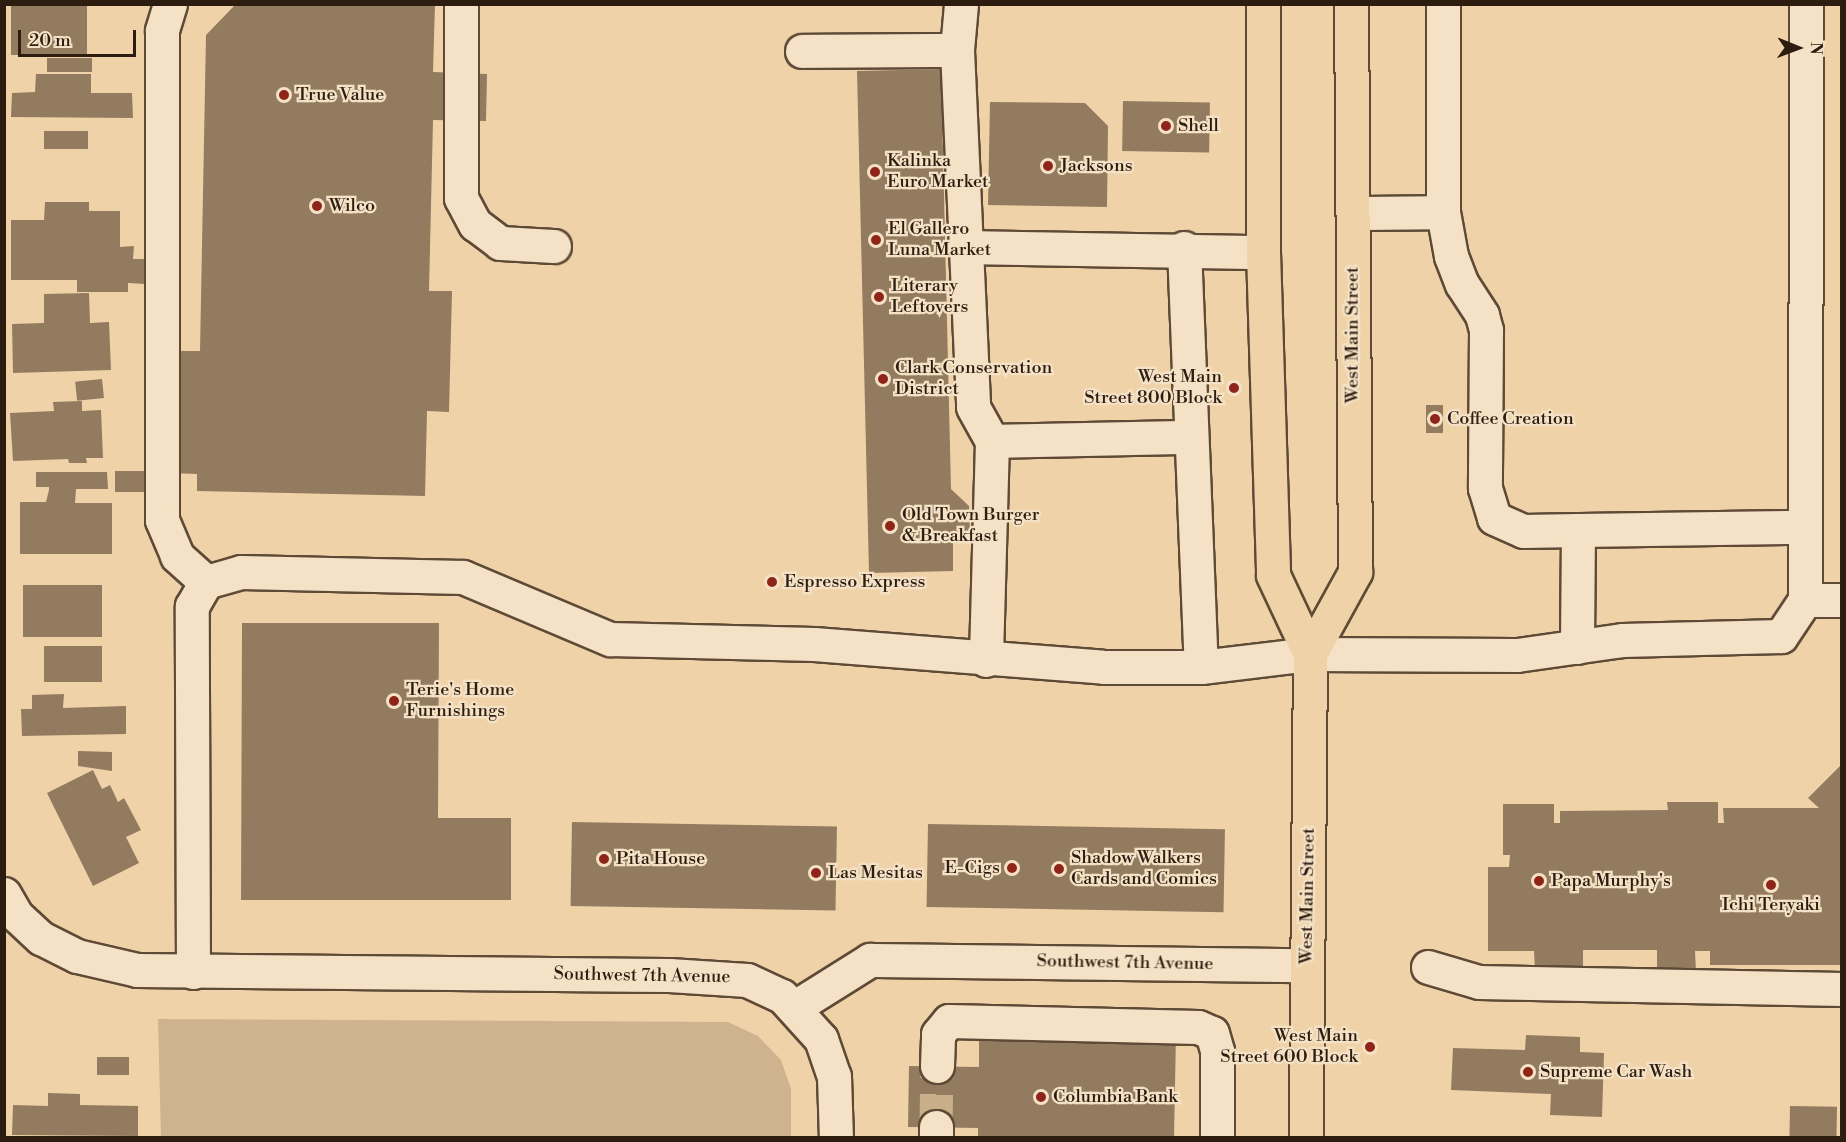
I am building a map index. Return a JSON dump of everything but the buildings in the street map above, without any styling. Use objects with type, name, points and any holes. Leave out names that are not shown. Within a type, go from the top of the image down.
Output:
[{"type":"main road","name":"West Main Street","points":[[1263,4],[1263,252],[1273,575],[1310,654],[1306,1137]]},
{"type":"main road","name":"West Main Street","points":[[1310,654],[1355,572],[1351,4]]},
{"type":"street","points":[[170,4],[162,31],[162,520],[177,556],[206,582]]},
{"type":"street","points":[[461,4],[461,198],[475,224],[500,243],[554,246]]},
{"type":"street","points":[[961,4],[957,50],[972,407],[992,441],[986,660]]},
{"type":"street","points":[[1443,4],[1443,212],[1451,256],[1462,284],[1482,315],[1486,330],[1485,488],[1494,518],[1523,531],[1805,527]]},
{"type":"street","points":[[193,972],[192,606],[206,582],[241,572],[463,577],[610,639],[814,644],[986,660],[1200,667],[1310,654],[1517,656],[1622,640],[1781,636],[1805,600],[1806,4]]},
{"type":"street","points":[[802,51],[957,50]]},
{"type":"street","points":[[1353,213],[1443,212]]},
{"type":"street","points":[[966,247],[1184,248],[1263,252]]},
{"type":"street","points":[[1184,248],[1200,667]]},
{"type":"street","points":[[992,441],[1190,437]]},
{"type":"street","points":[[1578,530],[1578,647]]},
{"type":"street","points":[[1805,600],[1842,600]]},
{"type":"street","name":"Southwest 7th Avenue","points":[[4,894],[16,915],[41,938],[77,956],[137,970],[726,976],[766,986],[795,1007],[870,960],[1307,965]]},
{"type":"street","points":[[1428,967],[1479,982],[1842,989]]},
{"type":"street","points":[[795,1007],[809,1022],[829,1056],[834,1076],[836,1137]]},
{"type":"street","points":[[938,1066],[938,1034],[949,1021],[1198,1027],[1212,1033],[1217,1051],[1217,1137]]},
{"type":"shaded area","points":[[158,1019],[728,1022],[758,1036],[781,1060],[791,1089],[791,1137],[161,1137]]},
{"type":"tunnel","points":[[936,1127],[937,1066]]},
{"type":"place","name":"True Value","points":[[284,95]]},
{"type":"place","name":"Shell","points":[[1166,126]]},
{"type":"place","name":"Jacksons","points":[[1048,166]]},
{"type":"place","name":"Kalinka Euro Market","points":[[875,172]]},
{"type":"place","name":"Wilco","points":[[317,206]]},
{"type":"place","name":"El Gallero Luna Market","points":[[876,240]]},
{"type":"place","name":"Literary Leftovers","points":[[879,297]]},
{"type":"place","name":"Clark Conservation District","points":[[883,379]]},
{"type":"place","name":"West Main Street 800 Block","points":[[1234,388]]},
{"type":"place","name":"Coffee Creation","points":[[1435,419]]},
{"type":"place","name":"Old Town Burger & Breakfast","points":[[890,526]]},
{"type":"place","name":"Espresso Express","points":[[772,582]]},
{"type":"place","name":"Terie's Home Furnishings","points":[[394,701]]},
{"type":"place","name":"Pita House","points":[[604,859]]},
{"type":"place","name":"E-Cigs","points":[[1012,868]]},
{"type":"place","name":"Shadow Walkers Cards and Comics","points":[[1059,869]]},
{"type":"place","name":"Las Mesitas","points":[[816,873]]},
{"type":"place","name":"Papa Murphy's","points":[[1539,881]]},
{"type":"place","name":"Ichi Teryaki","points":[[1771,885]]},
{"type":"place","name":"West Main Street 600 Block","points":[[1370,1047]]},
{"type":"place","name":"Supreme Car Wash","points":[[1528,1072]]},
{"type":"place","name":"Columbia Bank","points":[[1041,1097]]}]
